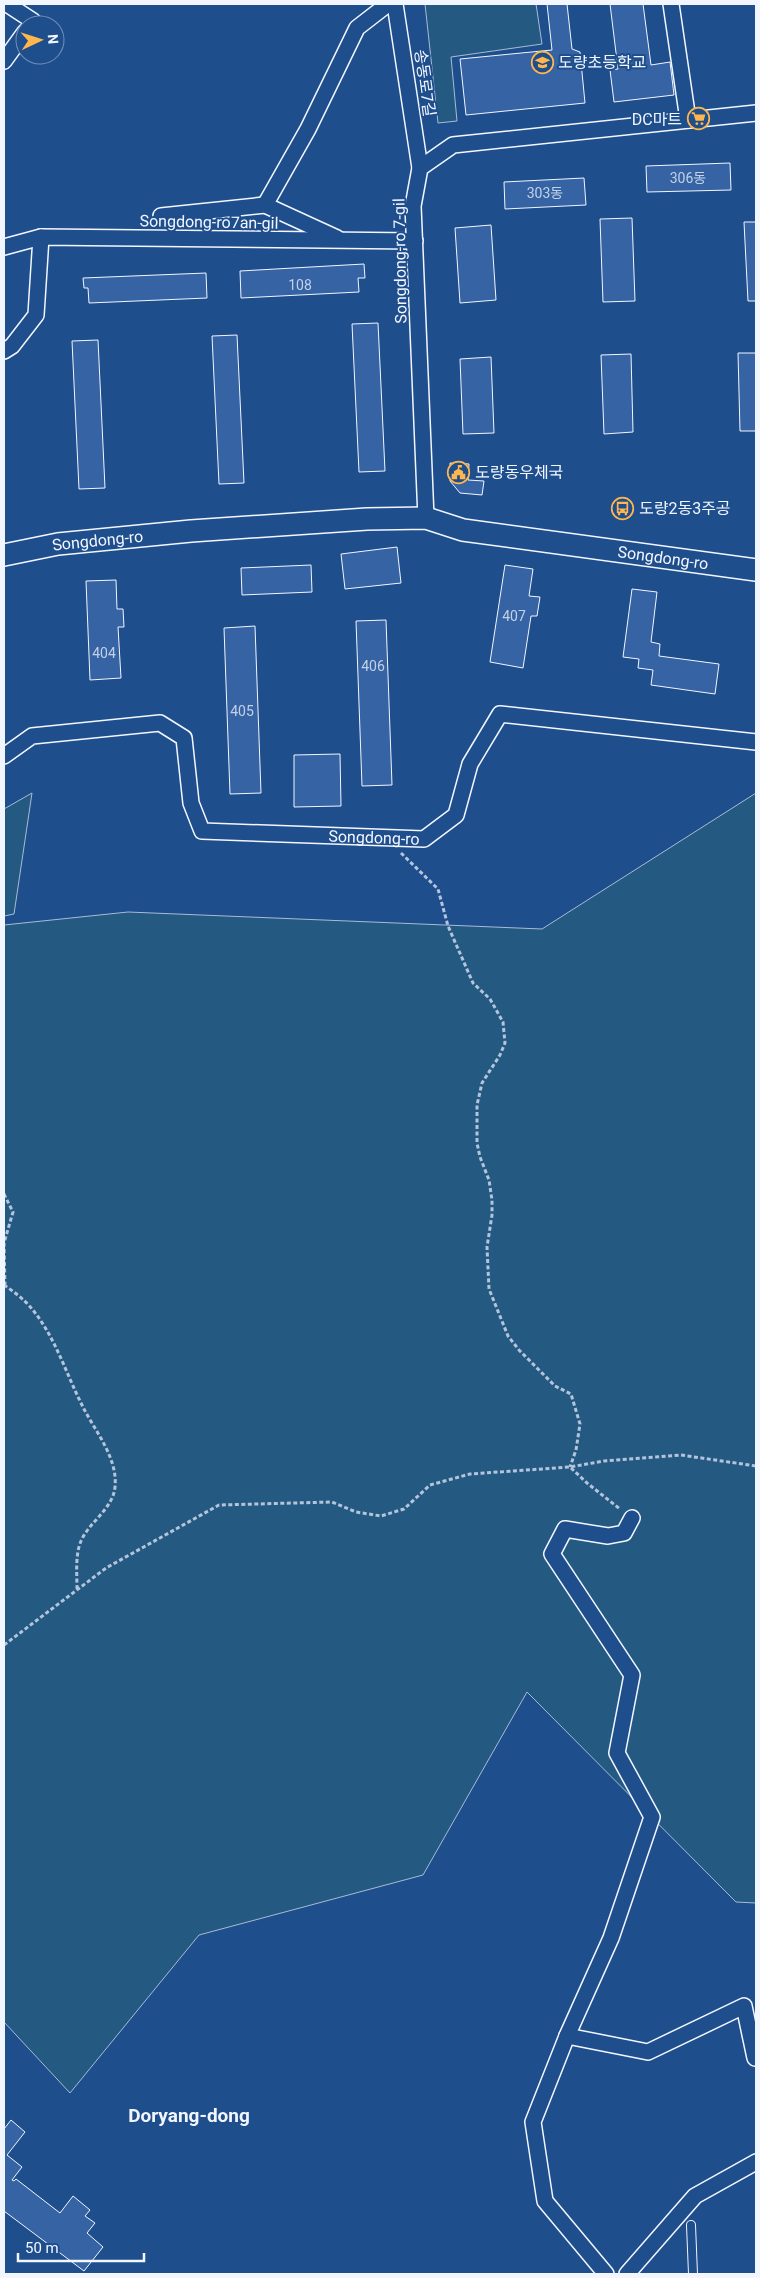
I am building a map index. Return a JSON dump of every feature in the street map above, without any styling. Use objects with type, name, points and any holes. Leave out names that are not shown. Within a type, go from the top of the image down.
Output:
[{"type":"street","points":[[7,4],[18,15]]},
{"type":"street","points":[[265,205],[308,129],[357,28],[388,4]]},
{"type":"street","name":"송동로7길","points":[[395,4],[420,168]]},
{"type":"street","points":[[671,4],[688,120]]},
{"type":"street","points":[[4,61],[15,46]]},
{"type":"street","points":[[420,168],[453,144],[756,113]]},
{"type":"street","name":"Songdong-ro 7-gil","points":[[420,168],[413,206],[426,518]]},
{"type":"street","points":[[161,216],[265,205],[342,240]]},
{"type":"street","points":[[4,351],[12,346],[36,315],[41,237]]},
{"type":"street","name":"Songdong-ro7an-gil","points":[[4,247],[41,237],[415,241]]},
{"type":"street","name":"Songdong-ro","points":[[4,555],[58,544],[191,531],[367,519],[426,518],[463,530],[756,570]]},
{"type":"street","name":"Songdong-ro","points":[[4,756],[32,736],[160,723],[184,738],[191,803],[202,831],[424,839],[456,815],[470,764],[500,714],[756,742]]},
{"type":"street","points":[[606,2274],[545,2201],[533,2122],[567,2036],[612,1938],[640,1848],[652,1817],[617,1753],[632,1675],[552,1554],[565,1529],[608,1536],[624,1533],[632,1518]]},
{"type":"street","points":[[567,2036],[648,2052],[744,2006],[756,2061]]},
{"type":"street","points":[[627,2274],[696,2196],[756,2162]]},
{"type":"lane","points":[[690,2225],[693,2274]]},
{"type":"path","points":[[392,838],[408,860],[438,889],[448,926],[473,983],[490,999],[503,1022],[505,1044],[482,1083],[477,1105],[477,1143],[489,1180],[492,1200],[492,1215],[487,1247],[489,1289],[508,1336],[519,1350],[555,1386],[571,1394],[580,1424],[576,1450],[570,1467]]},
{"type":"path","points":[[4,1194],[13,1212],[4,1243],[4,1285],[32,1308],[50,1334],[83,1407],[99,1436],[114,1473],[115,1488],[111,1500],[82,1538],[78,1550],[77,1590]]},
{"type":"path","points":[[4,1645],[106,1568],[219,1505],[332,1502],[356,1512],[381,1516],[404,1508],[430,1485],[470,1474],[570,1467],[604,1461],[681,1455],[756,1466]]},
{"type":"path","points":[[570,1467],[587,1483],[632,1518]]},
{"type":"shaded area","points":[[425,4],[536,4],[542,44],[451,57],[457,121],[438,123]]},
{"type":"shaded area","points":[[32,793],[14,914],[4,916],[4,809]]},
{"type":"shaded area","points":[[756,793],[756,1903],[736,1902],[527,1692],[423,1875],[199,1935],[70,2093],[4,2022],[4,925],[128,912],[542,929]]},
{"type":"building","points":[[547,4],[567,4],[572,49],[580,52],[585,103],[466,115],[460,59],[552,50]]},
{"type":"building","points":[[610,4],[643,4],[651,65],[670,62],[674,95],[614,102],[610,70],[618,69]]},
{"type":"building","points":[[730,163],[731,190],[647,192],[646,166]]},
{"type":"building","points":[[584,178],[586,205],[505,209],[504,182]]},
{"type":"building","points":[[632,218],[635,301],[603,302],[600,219]]},
{"type":"building","points":[[744,222],[756,222],[756,301],[748,301]]},
{"type":"building","points":[[491,225],[496,300],[460,303],[455,228]]},
{"type":"building","points":[[364,264],[365,278],[358,278],[359,292],[241,298],[240,271]]},
{"type":"building","points":[[206,273],[207,298],[89,303],[88,288],[84,288],[83,278]]},
{"type":"building","points":[[378,323],[385,471],[359,472],[352,324]]},
{"type":"building","points":[[237,335],[244,483],[219,484],[212,336]]},
{"type":"building","points":[[98,340],[105,488],[79,489],[72,341]]},
{"type":"building","points":[[738,353],[756,353],[756,431],[740,431]]},
{"type":"building","points":[[631,354],[633,432],[604,434],[601,355]]},
{"type":"building","points":[[491,357],[494,433],[463,434],[460,359]]},
{"type":"building","name":"도량동우체국","points":[[450,463],[469,464],[468,480],[484,481],[482,495],[460,493],[450,481]]},
{"type":"building","points":[[397,547],[401,583],[345,589],[341,554]]},
{"type":"building","points":[[311,565],[312,592],[242,595],[241,568]]},
{"type":"building","points":[[505,565],[533,569],[529,596],[540,597],[537,616],[531,616],[523,668],[490,662]]},
{"type":"building","points":[[116,580],[117,609],[123,609],[124,627],[118,627],[121,678],[90,680],[86,581]]},
{"type":"building","points":[[632,589],[657,592],[651,642],[660,644],[659,656],[719,664],[715,694],[651,685],[653,670],[638,668],[639,659],[623,657]]},
{"type":"building","points":[[386,620],[392,785],[362,786],[356,621]]},
{"type":"building","points":[[255,626],[261,793],[230,794],[224,628]]},
{"type":"building","points":[[340,754],[341,806],[294,807],[294,755]]},
{"type":"building","points":[[11,2120],[25,2132],[7,2155],[22,2167],[12,2180],[16,2179],[60,2213],[73,2196],[90,2210],[85,2216],[95,2223],[87,2233],[103,2247],[84,2271],[4,2211],[4,2129]]},
{"type":"place","name":"도량초등학교","points":[[542,62]]},
{"type":"place","name":"DC마트","points":[[698,119]]},
{"type":"place","name":"도량동우체국","points":[[459,472]]},
{"type":"place","name":"도량2동3주공","points":[[623,508]]},
{"type":"district","name":"Doryang-dong","points":[[189,2115]]}]
